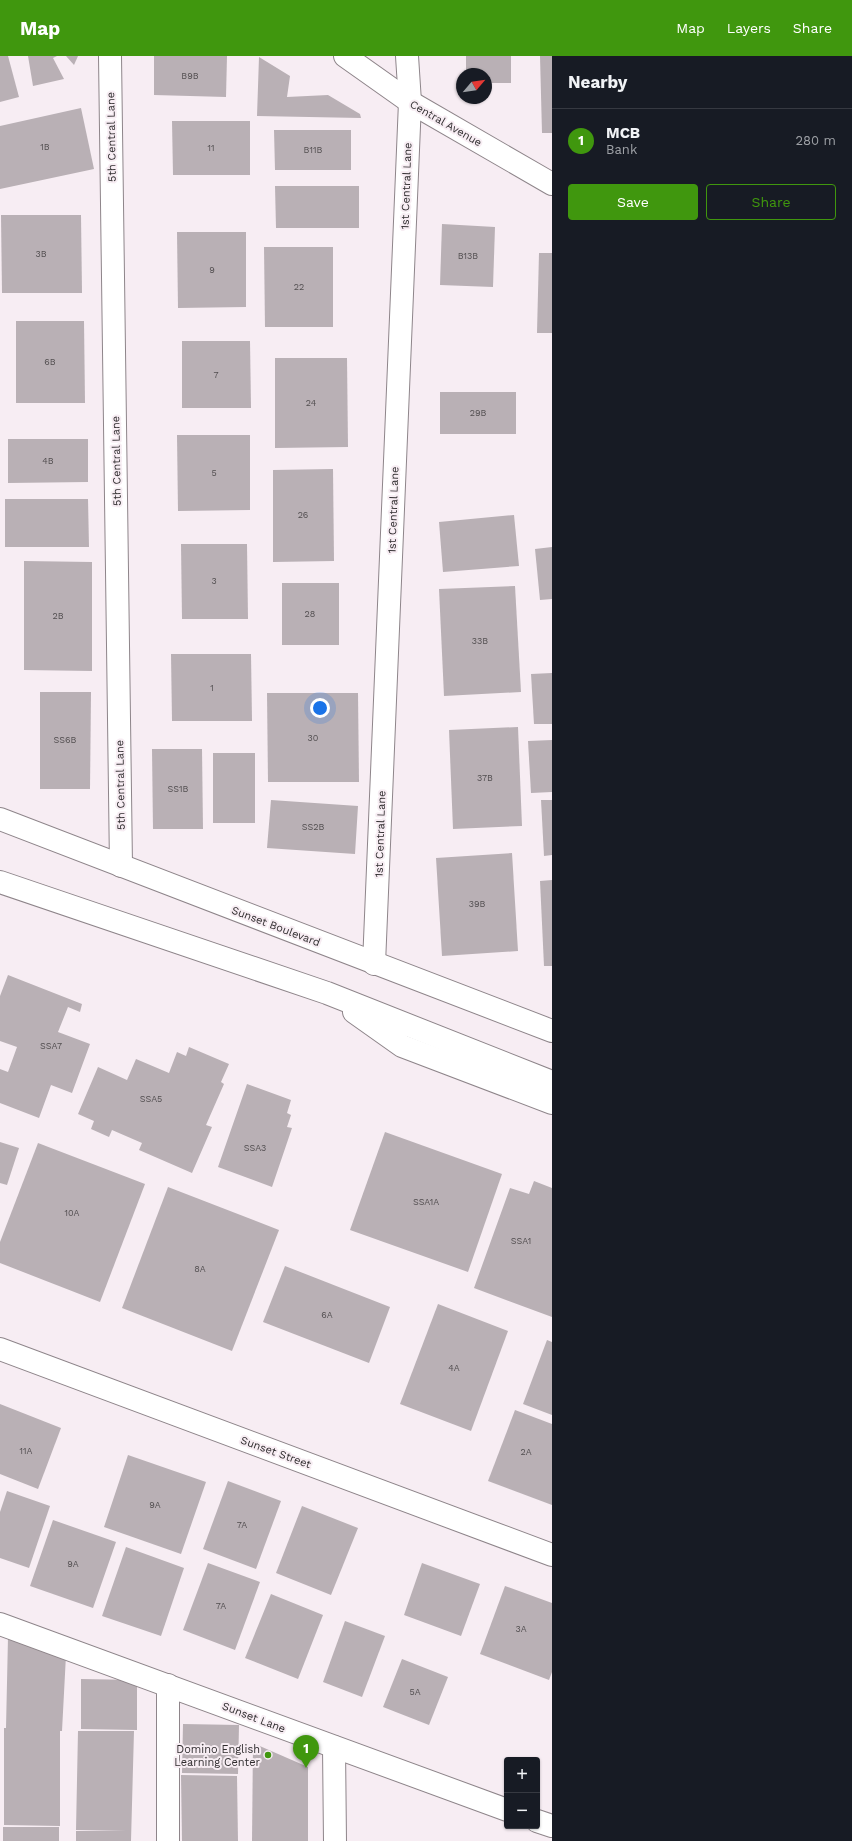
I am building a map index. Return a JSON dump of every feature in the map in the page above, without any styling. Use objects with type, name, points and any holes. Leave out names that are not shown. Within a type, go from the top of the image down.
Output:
[{"type":"street","name":"5th Central Lane","points":[[110,56],[121,866]]},
{"type":"street","name":"Central Avenue","points":[[345,56],[410,102],[552,184]]},
{"type":"street","name":"1st Central Lane","points":[[374,964],[410,102],[407,56]]},
{"type":"street","name":"Sunset Boulevard","points":[[0,819],[374,964],[552,1031]]},
{"type":"street","points":[[0,882],[327,992],[552,1082]]},
{"type":"street","points":[[327,992],[402,1046],[552,1103]]},
{"type":"street","name":"Sunset Street","points":[[0,1349],[552,1555]]},
{"type":"street","name":"Sunset Lane","points":[[0,1624],[504,1809]]},
{"type":"street","points":[[168,1685],[168,1841]]},
{"type":"street","points":[[334,1747],[335,1841]]},
{"type":"street","points":[[540,1822],[552,1826]]},
{"type":"building","points":[[0,56],[8,56],[19,97],[0,102]]},
{"type":"building","points":[[28,56],[57,56],[53,58],[64,79],[33,86]]},
{"type":"building","points":[[66,56],[78,56],[74,65]]},
{"type":"building","points":[[154,56],[227,56],[226,97],[154,95]]},
{"type":"building","points":[[466,56],[511,56],[511,83],[492,83],[492,68],[466,68]]},
{"type":"building","points":[[540,56],[552,56],[552,133],[542,133]]},
{"type":"building","points":[[259,57],[290,76],[287,97],[328,95],[360,114],[361,118],[257,116]]},
{"type":"building","points":[[81,108],[94,169],[0,189],[0,126]]},
{"type":"building","points":[[172,121],[250,121],[250,175],[173,175]]},
{"type":"building","points":[[274,130],[351,130],[351,170],[275,170]]},
{"type":"building","points":[[275,186],[359,186],[359,228],[276,228]]},
{"type":"building","points":[[1,215],[81,215],[82,293],[2,293]]},
{"type":"building","points":[[442,224],[495,227],[493,287],[440,285]]},
{"type":"building","points":[[177,232],[246,232],[246,307],[178,308]]},
{"type":"building","points":[[264,247],[333,247],[333,327],[265,327]]},
{"type":"building","points":[[539,253],[552,253],[552,333],[537,333]]},
{"type":"building","points":[[16,321],[84,321],[85,403],[16,403]]},
{"type":"building","points":[[182,341],[250,341],[251,408],[182,408]]},
{"type":"building","points":[[275,358],[347,358],[348,447],[275,448]]},
{"type":"building","points":[[440,392],[516,392],[516,434],[440,434]]},
{"type":"building","points":[[177,435],[250,435],[250,510],[178,511]]},
{"type":"building","points":[[8,439],[88,439],[88,482],[8,483]]},
{"type":"building","points":[[333,469],[334,561],[273,562],[273,470]]},
{"type":"building","points":[[5,499],[88,499],[89,547],[5,547]]},
{"type":"building","points":[[514,515],[519,566],[443,572],[439,522]]},
{"type":"building","points":[[181,544],[247,544],[248,619],[182,619]]},
{"type":"building","points":[[552,547],[552,599],[540,600],[535,549]]},
{"type":"building","points":[[24,561],[92,562],[92,671],[24,670]]},
{"type":"building","points":[[282,583],[339,583],[339,645],[282,645]]},
{"type":"building","points":[[515,586],[521,692],[444,696],[439,589]]},
{"type":"building","points":[[171,654],[251,654],[252,721],[172,721]]},
{"type":"building","points":[[552,673],[552,724],[534,724],[531,674]]},
{"type":"building","points":[[40,692],[91,692],[90,789],[40,789]]},
{"type":"building","points":[[267,693],[358,693],[359,782],[268,782]]},
{"type":"building","points":[[518,727],[522,826],[453,829],[449,730]]},
{"type":"building","points":[[552,740],[552,792],[531,793],[528,741]]},
{"type":"building","points":[[152,749],[202,749],[203,829],[153,829]]},
{"type":"building","points":[[213,753],[255,753],[255,823],[213,823]]},
{"type":"building","points":[[271,800],[358,806],[355,854],[267,848]]},
{"type":"building","points":[[541,800],[552,800],[552,855],[544,856]]},
{"type":"building","points":[[512,853],[518,951],[442,956],[436,858]]},
{"type":"building","points":[[552,880],[552,966],[544,966],[540,881]]},
{"type":"building","points":[[8,975],[82,1004],[80,1012],[68,1007],[58,1032],[90,1044],[72,1093],[51,1085],[39,1118],[0,1103],[0,1069],[8,1072],[17,1047],[0,1041],[0,996]]},
{"type":"building","points":[[189,1047],[229,1064],[221,1082],[224,1084],[206,1125],[212,1127],[192,1173],[139,1150],[142,1143],[112,1130],[109,1137],[91,1129],[94,1121],[78,1114],[98,1067],[127,1080],[136,1059],[169,1073],[177,1052],[186,1056]]},
{"type":"building","points":[[247,1084],[291,1100],[287,1113],[291,1115],[287,1127],[292,1128],[272,1187],[218,1167]]},
{"type":"building","points":[[385,1132],[502,1174],[468,1272],[350,1230]]},
{"type":"building","points":[[0,1142],[19,1148],[7,1185],[0,1183]]},
{"type":"building","points":[[38,1143],[145,1184],[100,1302],[0,1263],[0,1242]]},
{"type":"building","points":[[534,1181],[552,1188],[552,1317],[474,1288],[510,1188],[529,1194]]},
{"type":"building","points":[[168,1187],[279,1230],[232,1351],[122,1308]]},
{"type":"building","points":[[285,1266],[390,1307],[369,1363],[263,1322]]},
{"type":"building","points":[[438,1304],[508,1331],[471,1431],[400,1404]]},
{"type":"building","points":[[547,1340],[552,1342],[552,1415],[523,1404]]},
{"type":"building","points":[[0,1404],[61,1428],[38,1489],[0,1474]]},
{"type":"building","points":[[515,1410],[552,1424],[552,1505],[488,1481]]},
{"type":"building","points":[[128,1455],[206,1482],[181,1554],[104,1527]]},
{"type":"building","points":[[228,1481],[281,1501],[256,1569],[203,1549]]},
{"type":"building","points":[[7,1491],[50,1506],[29,1568],[0,1558],[0,1512]]},
{"type":"building","points":[[302,1506],[358,1528],[331,1595],[276,1573]]},
{"type":"building","points":[[53,1520],[116,1542],[93,1608],[30,1586]]},
{"type":"building","points":[[126,1547],[184,1568],[161,1636],[102,1616]]},
{"type":"building","points":[[208,1563],[260,1582],[235,1650],[183,1630]]},
{"type":"building","points":[[422,1563],[480,1584],[461,1636],[404,1615]]},
{"type":"building","points":[[505,1586],[552,1603],[552,1672],[549,1680],[480,1654]]},
{"type":"building","points":[[271,1594],[323,1615],[298,1679],[245,1658]]},
{"type":"building","points":[[345,1621],[385,1636],[362,1697],[323,1682]]},
{"type":"building","points":[[8,1637],[66,1655],[62,1731],[60,1731],[60,1826],[4,1825],[4,1728],[6,1728]]},
{"type":"building","points":[[402,1659],[448,1677],[429,1725],[383,1707]]},
{"type":"building","points":[[81,1679],[137,1680],[137,1730],[81,1729]]},
{"type":"building","points":[[183,1724],[239,1725],[238,1774],[182,1773]]},
{"type":"building","points":[[78,1731],[134,1731],[131,1841],[76,1841],[76,1831],[126,1831],[76,1830]]},
{"type":"building","points":[[253,1743],[308,1767],[308,1841],[252,1841]]},
{"type":"building","points":[[181,1775],[237,1776],[238,1841],[182,1841]]},
{"type":"building","points":[[3,1827],[59,1827],[59,1841],[3,1841]]},
{"type":"place","name":"Domino English Learning Center","points":[[268,1755]]},
{"type":"place","name":"MCB","points":[[306,1768]]}]
